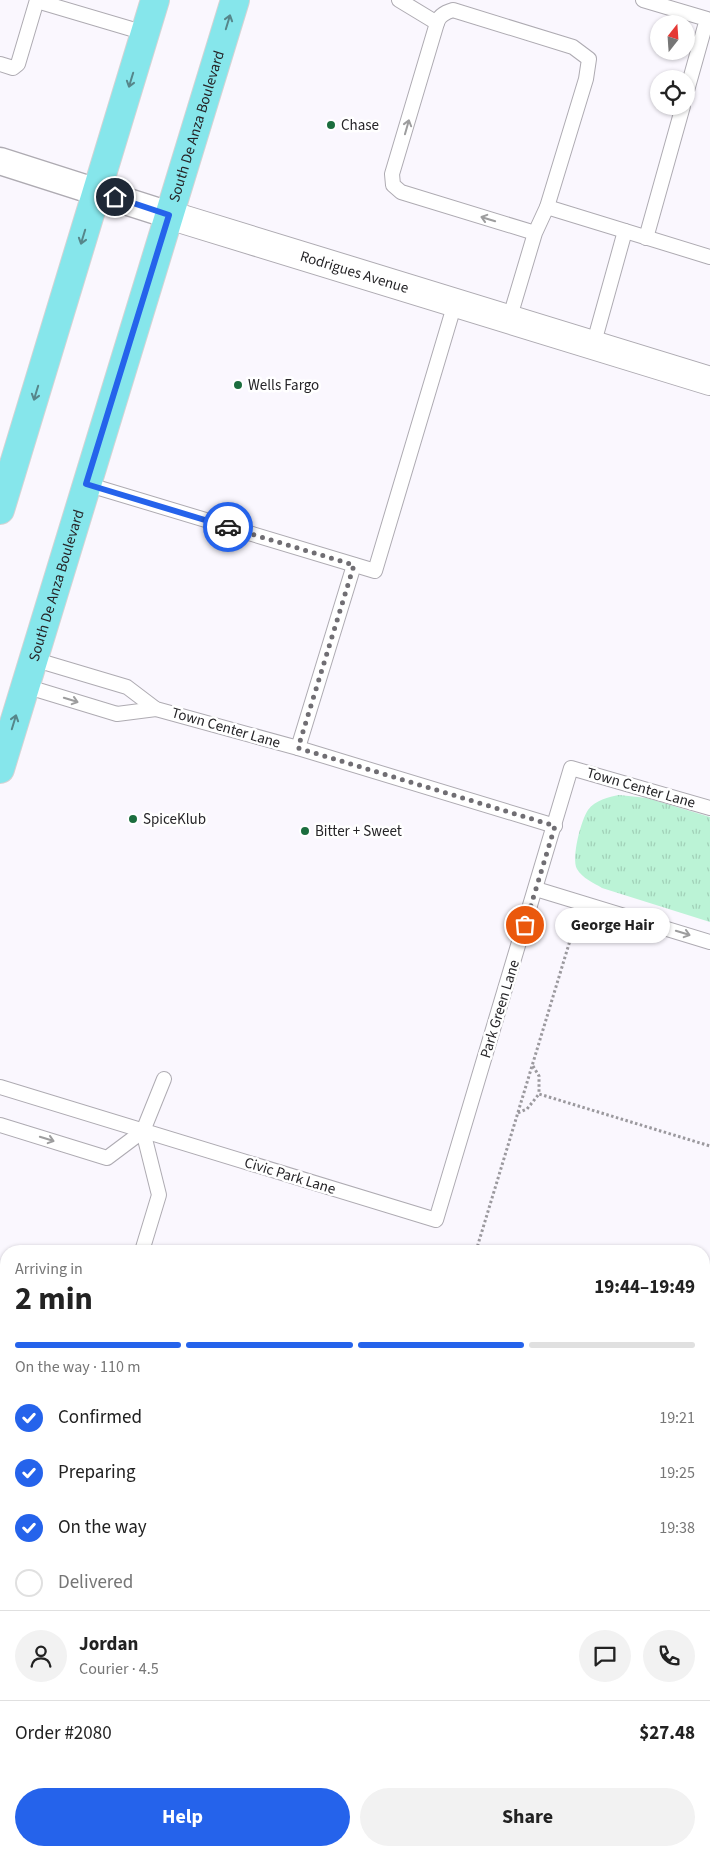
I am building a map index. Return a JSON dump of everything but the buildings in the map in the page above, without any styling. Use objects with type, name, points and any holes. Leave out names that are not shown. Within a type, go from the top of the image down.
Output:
[{"type":"main road","points":[[0,510],[6,468],[97,191],[155,0]]},
{"type":"main road","name":"South De Anza Boulevard","points":[[0,769],[235,0]]},
{"type":"street","name":"Rodrigues Avenue","points":[[0,161],[169,215],[710,381]]},
{"type":"lane","points":[[0,64],[13,68],[18,64],[37,0],[145,33]]},
{"type":"lane","points":[[399,0],[437,23]]},
{"type":"lane","points":[[643,0],[707,19],[693,70]]},
{"type":"lane","points":[[509,320],[535,233],[547,207],[586,79],[588,59],[573,47],[453,10],[445,13],[438,19],[392,174],[393,185],[401,192],[535,233]]},
{"type":"lane","points":[[646,238],[680,115]]},
{"type":"lane","points":[[547,207],[710,256]]},
{"type":"lane","points":[[593,346],[625,231]]},
{"type":"lane","points":[[86,484],[375,571],[455,303]]},
{"type":"lane","points":[[298,748],[354,565]]},
{"type":"lane","name":"Town Center Lane","points":[[33,659],[127,687],[156,709],[298,748],[555,826]]},
{"type":"lane","name":"Town Center Lane","points":[[25,686],[117,714],[156,709]]},
{"type":"lane","name":"Town Center Lane","points":[[572,768],[710,808]]},
{"type":"lane","name":"Park Green Lane","points":[[436,1220],[572,768]]},
{"type":"lane","points":[[536,889],[710,942]]},
{"type":"lane","points":[[0,1125],[107,1158],[144,1131],[164,1079]]},
{"type":"lane","name":"Civic Park Lane","points":[[0,1087],[436,1220]]},
{"type":"lane","points":[[144,1131],[159,1195],[144,1245]]},
{"type":"path","points":[[478,1245],[578,916]]},
{"type":"path","points":[[518,1113],[528,1109],[539,1094],[539,1076],[532,1066]]},
{"type":"path","points":[[539,1094],[710,1146]]},
{"type":"green space","points":[[619,795],[647,798],[710,817],[710,922],[602,888],[579,872],[575,864],[575,857],[585,815],[598,801]]},
{"type":"way so far","points":[[228,527],[354,565],[298,748],[555,826],[525,925]]},
{"type":"place","name":"Chase","points":[[331,125]]},
{"type":"place","name":"Wells Fargo","points":[[238,385]]},
{"type":"place","name":"SpiceKlub","points":[[133,819]]},
{"type":"place","name":"Bitter + Sweet","points":[[305,831]]},
{"type":"place","name":"George Hair","points":[[525,925]]},
{"type":"route","points":[[115,197],[169,215],[86,484],[228,527]]}]
